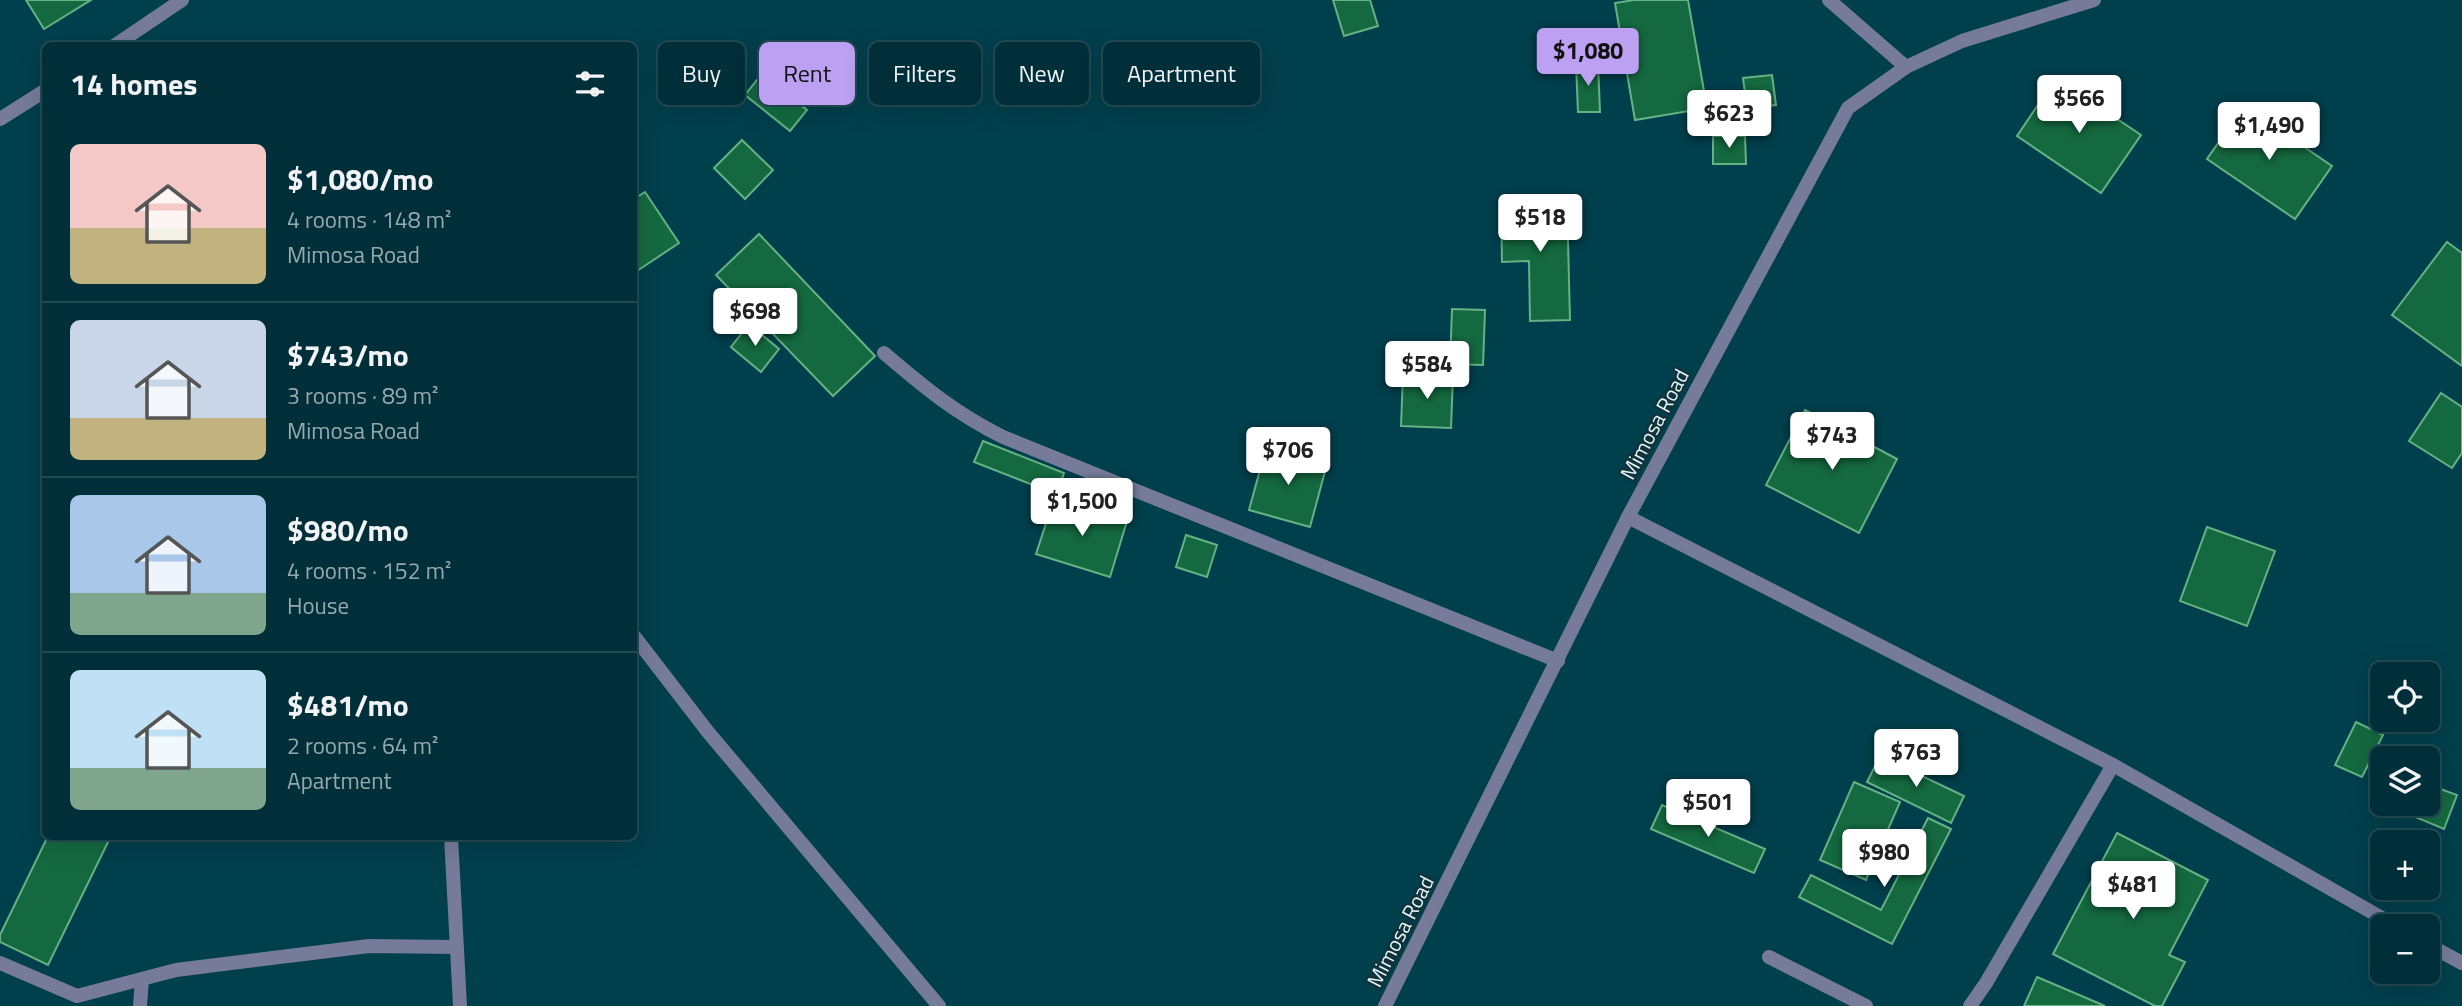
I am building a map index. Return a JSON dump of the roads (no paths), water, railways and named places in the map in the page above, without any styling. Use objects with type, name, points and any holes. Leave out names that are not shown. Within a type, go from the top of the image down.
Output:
[{"type":"street","points":[[120,42],[182,0]]},
{"type":"street","points":[[1829,0],[1906,67]]},
{"type":"street","name":"Mimosa Road","points":[[1385,1006],[1628,517],[1848,108],[1906,67],[1962,41],[2094,0]]},
{"type":"street","points":[[0,119],[42,93]]},
{"type":"street","points":[[884,353],[940,401],[1003,438],[1558,661]]},
{"type":"street","points":[[1628,517],[2113,765],[2375,914]]},
{"type":"street","points":[[637,640],[708,732],[937,1006]]},
{"type":"street","points":[[1970,1006],[2113,765]]},
{"type":"street","points":[[451,840],[460,1006]]},
{"type":"street","points":[[0,963],[77,996],[176,970],[369,946],[456,947]]},
{"type":"street","points":[[2440,951],[2462,964]]},
{"type":"street","points":[[1769,957],[1866,1006]]},
{"type":"street","points":[[140,1006],[142,979]]}]
